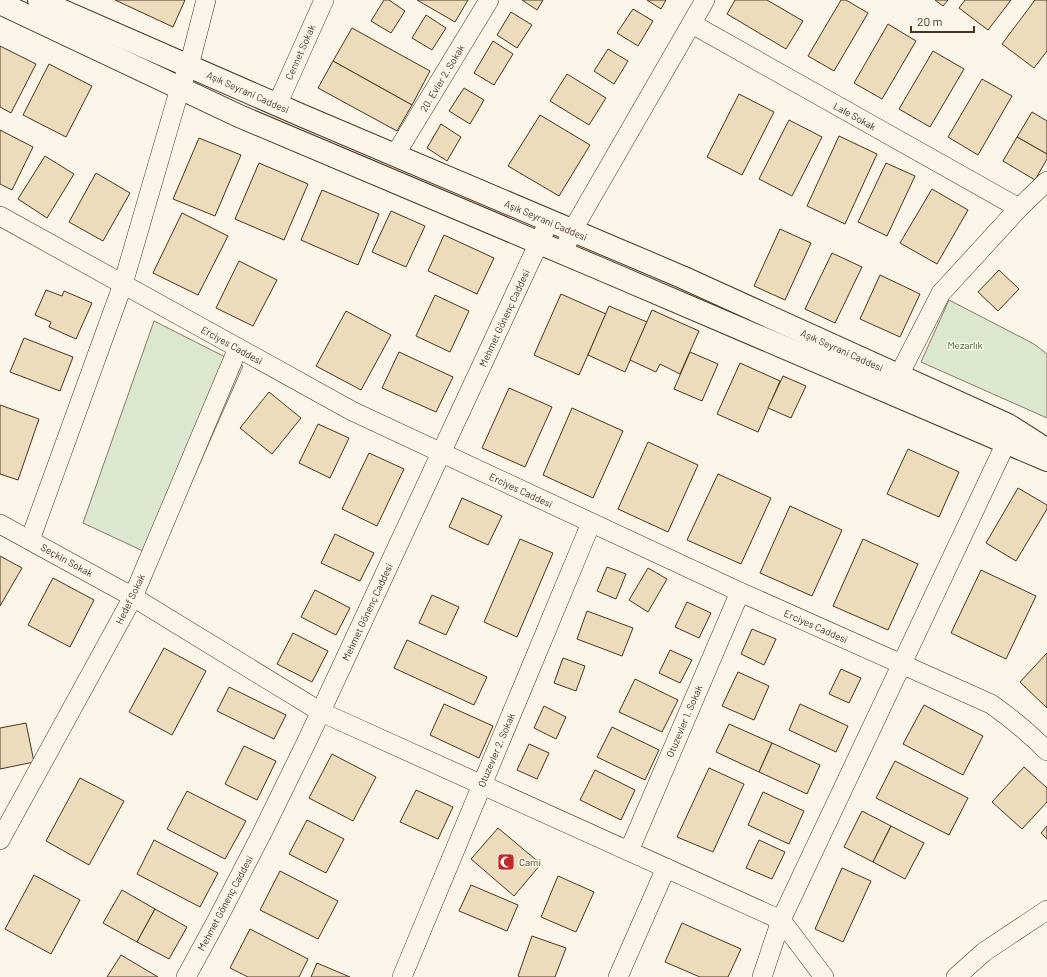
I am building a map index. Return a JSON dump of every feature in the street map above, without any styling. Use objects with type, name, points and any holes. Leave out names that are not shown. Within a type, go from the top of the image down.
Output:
[{"type":"main road","name":"Aşık Seyrani Caddesi","points":[[40,0],[277,105],[682,277],[1008,425],[1047,450]]},
{"type":"main road","points":[[0,3],[239,116],[1047,460]]},
{"type":"street","points":[[30,540],[122,284],[180,88],[189,66],[206,0]]},
{"type":"street","name":"Cennet Sokak","points":[[277,105],[324,0]]},
{"type":"street","name":"20. Evler 2. Sokak","points":[[395,155],[489,0]]},
{"type":"street","points":[[563,253],[572,231],[705,0]]},
{"type":"street","name":"Lale Sokak","points":[[692,24],[1019,208]]},
{"type":"street","points":[[898,375],[941,293],[1019,208],[1047,181]]},
{"type":"street","name":"Erciyes Caddesi","points":[[0,216],[352,411],[740,592],[991,704],[1013,720],[1047,751]]},
{"type":"street","name":"Mehmet Gönenç Caddesi","points":[[186,977],[263,830],[321,712],[549,221]]},
{"type":"street","name":"Hedef Sokak","points":[[0,840],[133,597],[238,348]]},
{"type":"street","points":[[762,977],[781,920],[1006,443]]},
{"type":"street","name":"Otuzevler 2. Sokak","points":[[402,977],[591,523]]},
{"type":"street","name":"Seçkin Sokak","points":[[0,524],[133,597],[321,712],[781,920]]},
{"type":"street","name":"Otuzevler 1. Sokak","points":[[629,851],[740,592]]},
{"type":"street","points":[[618,977],[666,868]]},
{"type":"street","points":[[956,977],[984,952],[1047,910]]},
{"type":"street","points":[[781,920],[824,977]]},
{"type":"green space","name":"Mezarlık","points":[[949,300],[1034,344],[1047,354],[1047,418],[921,362]]},
{"type":"green space","points":[[154,321],[243,366],[158,558],[83,523]]},
{"type":"building","points":[[115,0],[185,0],[173,27]]},
{"type":"building","points":[[384,0],[389,0],[405,11],[391,33],[371,21]]},
{"type":"building","points":[[417,0],[468,0],[455,22]]},
{"type":"building","points":[[522,0],[543,0],[537,10]]},
{"type":"building","points":[[647,0],[666,0],[661,9]]},
{"type":"building","points":[[735,0],[767,0],[803,21],[786,49],[727,14]]},
{"type":"building","points":[[841,0],[846,0],[868,13],[834,71],[808,56]]},
{"type":"building","points":[[935,0],[948,0],[943,6]]},
{"type":"building","points":[[965,0],[1011,0],[988,30],[959,8]]},
{"type":"building","points":[[1035,0],[1047,0],[1047,51],[1034,68],[1002,44]]},
{"type":"building","points":[[633,9],[653,21],[638,46],[617,33]]},
{"type":"building","points":[[511,12],[532,25],[517,48],[497,35]]},
{"type":"building","points":[[426,15],[446,28],[432,50],[412,38]]},
{"type":"building","points":[[888,24],[916,41],[882,99],[854,83]]},
{"type":"building","points":[[352,28],[430,71],[412,105],[333,61]]},
{"type":"building","points":[[493,41],[513,54],[494,85],[474,73]]},
{"type":"building","points":[[0,46],[36,64],[11,113],[0,107]]},
{"type":"building","points":[[608,49],[628,61],[614,84],[594,71]]},
{"type":"building","points":[[933,51],[964,69],[930,127],[899,109]]},
{"type":"building","points":[[333,61],[412,105],[397,131],[318,88]]},
{"type":"building","points":[[49,64],[92,86],[66,137],[23,115]]},
{"type":"building","points":[[567,74],[606,98],[589,125],[550,101]]},
{"type":"building","points":[[982,79],[1012,96],[978,155],[948,137]]},
{"type":"building","points":[[464,88],[484,100],[470,124],[449,111]]},
{"type":"building","points":[[739,94],[774,112],[742,175],[707,157]]},
{"type":"building","points":[[1032,112],[1047,121],[1047,154],[1017,137]]},
{"type":"building","points":[[540,115],[590,145],[559,196],[508,166]]},
{"type":"building","points":[[789,120],[822,137],[792,196],[759,179]]},
{"type":"building","points":[[441,124],[461,137],[447,161],[427,148]]},
{"type":"building","points":[[0,130],[33,147],[12,190],[0,184]]},
{"type":"building","points":[[839,136],[877,154],[845,224],[807,206]]},
{"type":"building","points":[[1017,137],[1047,154],[1047,159],[1035,180],[1003,161]]},
{"type":"building","points":[[199,138],[241,155],[215,216],[173,199]]},
{"type":"building","points":[[45,156],[74,174],[47,218],[18,199]]},
{"type":"building","points":[[259,163],[308,184],[284,240],[235,219]]},
{"type":"building","points":[[886,163],[915,176],[887,236],[858,222]]},
{"type":"building","points":[[96,173],[130,193],[103,241],[69,222]]},
{"type":"building","points":[[932,189],[968,210],[937,264],[900,243]]},
{"type":"building","points":[[322,190],[379,214],[358,265],[301,240]]},
{"type":"building","points":[[391,211],[425,226],[406,267],[372,252]]},
{"type":"building","points":[[182,213],[228,236],[198,295],[153,273]]},
{"type":"building","points":[[780,229],[811,243],[785,300],[754,286]]},
{"type":"building","points":[[444,235],[494,258],[477,294],[428,271]]},
{"type":"building","points":[[832,253],[862,267],[835,323],[805,309]]},
{"type":"building","points":[[239,261],[277,280],[253,326],[216,308]]},
{"type":"building","points":[[999,270],[1019,289],[998,311],[978,292]]},
{"type":"building","points":[[880,275],[920,294],[900,337],[860,319]]},
{"type":"building","points":[[46,290],[62,296],[64,291],[92,303],[76,339],[49,327],[51,322],[35,315]]},
{"type":"building","points":[[561,294],[606,314],[579,375],[534,355]]},
{"type":"building","points":[[435,295],[469,311],[450,352],[416,336]]},
{"type":"building","points":[[609,306],[647,322],[625,372],[588,355]]},
{"type":"building","points":[[652,310],[699,331],[680,374],[660,364],[656,372],[630,360]]},
{"type":"building","points":[[346,311],[391,335],[361,390],[316,366]]},
{"type":"building","points":[[24,338],[73,357],[60,391],[10,372]]},
{"type":"building","points":[[399,352],[453,377],[436,412],[382,388]]},
{"type":"building","points":[[690,352],[718,364],[702,401],[674,389]]},
{"type":"building","points":[[740,363],[780,381],[758,432],[717,414]]},
{"type":"building","points":[[783,376],[806,386],[791,418],[768,408]]},
{"type":"building","points":[[509,388],[552,407],[525,467],[482,448]]},
{"type":"building","points":[[269,392],[301,418],[272,454],[240,428]]},
{"type":"building","points":[[0,405],[39,419],[18,480],[0,474]]},
{"type":"building","points":[[572,408],[623,431],[593,498],[543,475]]},
{"type":"building","points":[[318,424],[349,438],[330,478],[299,463]]},
{"type":"building","points":[[648,442],[698,465],[668,532],[618,509]]},
{"type":"building","points":[[908,449],[959,472],[939,517],[887,494]]},
{"type":"building","points":[[369,453],[404,469],[377,526],[342,509]]},
{"type":"building","points":[[718,474],[771,498],[741,564],[687,540]]},
{"type":"building","points":[[1018,488],[1047,505],[1047,509],[1016,561],[986,543]]},
{"type":"building","points":[[462,498],[502,516],[488,545],[449,527]]},
{"type":"building","points":[[790,506],[842,530],[812,596],[760,573]]},
{"type":"building","points":[[335,534],[374,553],[360,581],[321,563]]},
{"type":"building","points":[[520,539],[553,553],[517,637],[484,622]]},
{"type":"building","points":[[863,539],[918,564],[888,630],[833,606]]},
{"type":"building","points":[[0,556],[22,568],[0,606]]},
{"type":"building","points":[[607,567],[626,574],[616,599],[597,591]]},
{"type":"building","points":[[648,568],[667,579],[648,612],[629,600]]},
{"type":"building","points":[[981,570],[1036,596],[1006,659],[951,633]]},
{"type":"building","points":[[53,578],[94,600],[70,647],[28,625]]},
{"type":"building","points":[[315,590],[350,608],[336,635],[301,617]]},
{"type":"building","points":[[432,595],[459,607],[446,635],[419,623]]},
{"type":"building","points":[[687,602],[711,613],[699,638],[675,627]]},
{"type":"building","points":[[587,611],[633,628],[622,656],[577,639]]},
{"type":"building","points":[[752,629],[776,639],[764,665],[741,654]]},
{"type":"building","points":[[293,633],[328,651],[312,682],[277,664]]},
{"type":"building","points":[[407,640],[487,677],[474,705],[394,668]]},
{"type":"building","points":[[164,648],[206,671],[172,735],[129,712]]},
{"type":"building","points":[[670,650],[692,660],[680,683],[659,673]]},
{"type":"building","points":[[1047,653],[1047,708],[1020,682]]},
{"type":"building","points":[[563,658],[585,666],[576,691],[554,683]]},
{"type":"building","points":[[841,669],[861,678],[849,703],[829,694]]},
{"type":"building","points":[[738,672],[769,686],[754,720],[722,706]]},
{"type":"building","points":[[635,679],[678,700],[662,732],[619,712]]},
{"type":"building","points":[[229,687],[286,715],[274,739],[217,711]]},
{"type":"building","points":[[444,704],[493,726],[479,758],[430,735]]},
{"type":"building","points":[[800,704],[848,726],[836,752],[789,730]]},
{"type":"building","points":[[924,705],[983,736],[963,775],[903,744]]},
{"type":"building","points":[[544,706],[566,717],[556,739],[534,728]]},
{"type":"building","points":[[26,723],[34,762],[0,769],[0,728]]},
{"type":"building","points":[[729,724],[772,743],[759,772],[716,752]]},
{"type":"building","points":[[612,727],[659,750],[645,780],[597,757]]},
{"type":"building","points":[[772,743],[820,765],[807,794],[759,772]]},
{"type":"building","points":[[529,744],[549,753],[537,779],[517,770]]},
{"type":"building","points":[[244,746],[276,761],[257,800],[225,784]]},
{"type":"building","points":[[332,754],[376,777],[353,821],[309,798]]},
{"type":"building","points":[[895,761],[968,798],[949,835],[876,798]]},
{"type":"building","points":[[1024,767],[1047,788],[1047,802],[1022,829],[992,802]]},
{"type":"building","points":[[709,768],[744,784],[713,852],[677,837]]},
{"type":"building","points":[[595,770],[635,790],[621,820],[580,800]]},
{"type":"building","points":[[80,778],[124,801],[89,865],[46,841]]},
{"type":"building","points":[[416,790],[453,807],[438,839],[400,822]]},
{"type":"building","points":[[187,791],[246,821],[225,859],[167,829]]},
{"type":"building","points":[[763,792],[804,811],[789,844],[748,825]]},
{"type":"building","points":[[862,811],[891,826],[873,862],[844,847]]},
{"type":"building","points":[[307,820],[344,839],[326,873],[289,854]]},
{"type":"building","points":[[891,826],[924,843],[905,879],[873,862]]},
{"type":"building","points":[[1047,826],[1047,839],[1041,833]]},
{"type":"building","name":"Cami","points":[[498,828],[541,864],[514,896],[471,859]]},
{"type":"building","points":[[154,840],[218,873],[200,907],[137,874]]},
{"type":"building","points":[[759,840],[785,852],[772,879],[746,868]]},
{"type":"building","points":[[842,868],[871,881],[843,942],[815,929]]},
{"type":"building","points":[[280,871],[338,901],[318,939],[260,910]]},
{"type":"building","points":[[34,875],[80,900],[51,954],[5,929]]},
{"type":"building","points":[[558,876],[594,892],[576,932],[541,917]]},
{"type":"building","points":[[471,885],[518,905],[507,931],[459,911]]},
{"type":"building","points":[[122,890],[155,909],[137,942],[103,923]]},
{"type":"building","points":[[155,909],[187,927],[169,959],[137,942]]},
{"type":"building","points":[[682,923],[741,949],[728,977],[700,977],[665,962]]},
{"type":"building","points":[[250,929],[308,959],[299,977],[248,977],[230,968]]},
{"type":"building","points":[[532,936],[566,948],[555,977],[518,976]]},
{"type":"building","points":[[121,955],[158,977],[107,977]]},
{"type":"building","points":[[317,963],[350,977],[311,977]]},
{"type":"place","name":"Cami","points":[[506,862]]}]
